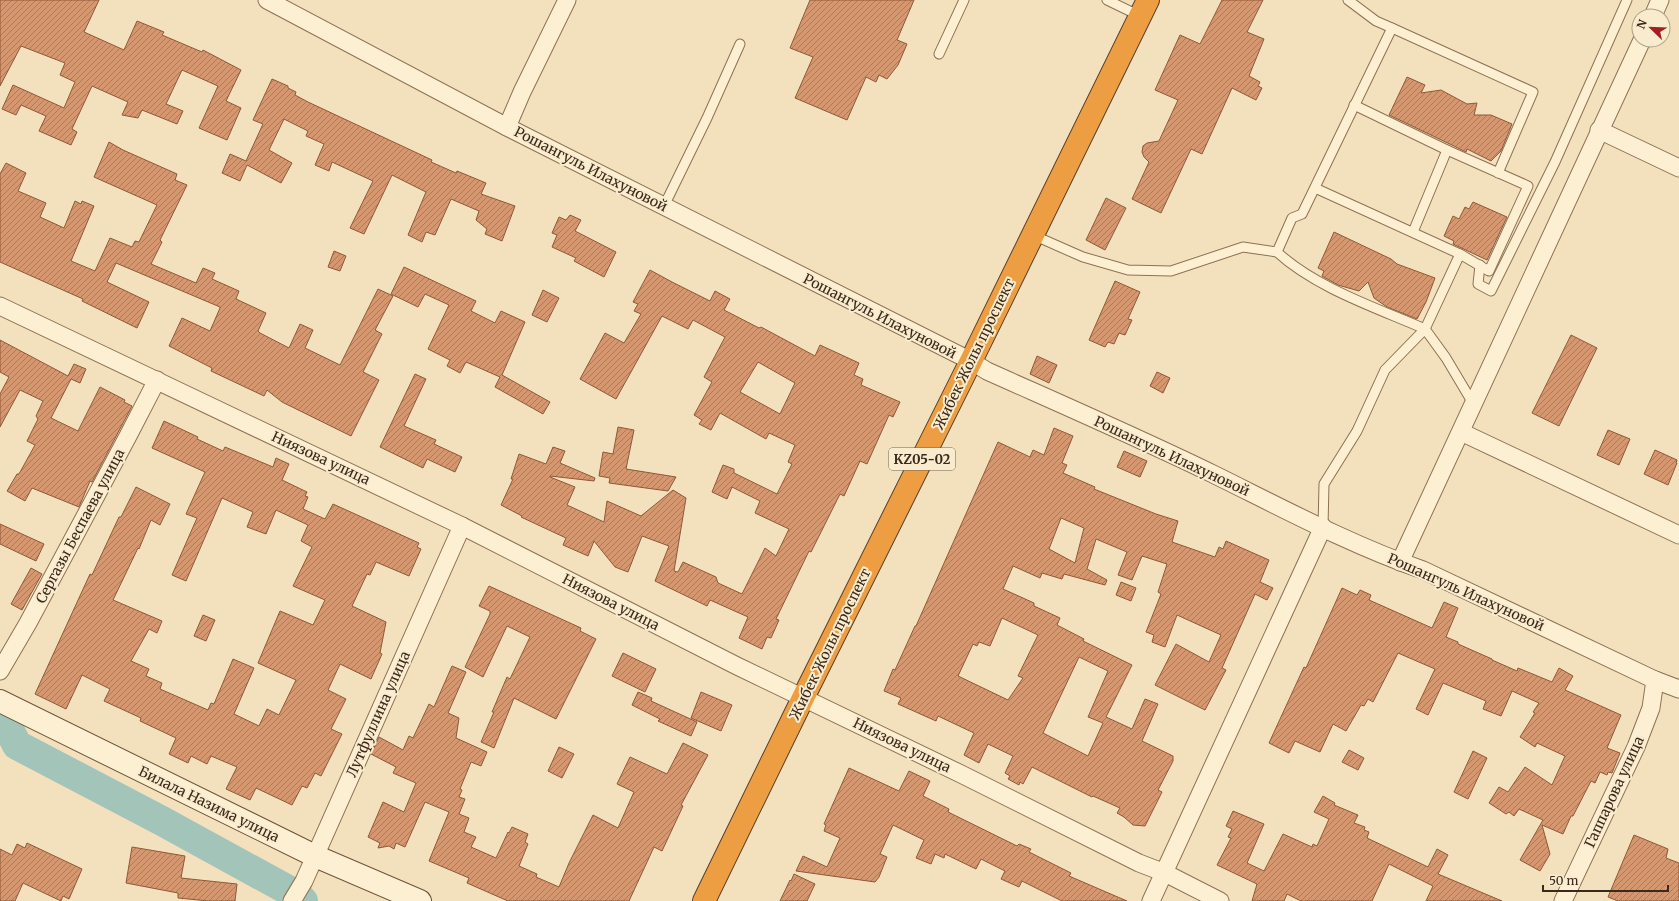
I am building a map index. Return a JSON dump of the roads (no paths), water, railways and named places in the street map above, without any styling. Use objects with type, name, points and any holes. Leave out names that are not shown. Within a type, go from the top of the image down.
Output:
[{"type":"highway","name":"Жибек Жолы проспект","points":[[704,901],[803,698],[971,362],[1144,8]]},
{"type":"street","name":"Рошангуль Илахуновой","points":[[267,0],[507,127],[987,371],[1156,447],[1323,527],[1400,562],[1423,570],[1655,680],[1679,689]]},
{"type":"street","points":[[507,127],[522,92],[567,0]]},
{"type":"street","points":[[1400,562],[1638,48]]},
{"type":"street","points":[[1599,130],[1679,168]]},
{"type":"street","name":"Ниязова улица","points":[[0,306],[462,526],[723,659],[961,774],[1139,864],[1165,873],[1220,901]]},
{"type":"street","name":"Сергазы Беспаева улица","points":[[0,671],[28,623],[157,380]]},
{"type":"street","points":[[1461,432],[1679,535]]},
{"type":"street","name":"Лутфуллина улица","points":[[292,901],[304,881],[462,526]]},
{"type":"street","points":[[1151,901],[1323,527]]},
{"type":"street","name":"Гаппарова улица","points":[[1563,901],[1636,747],[1651,708],[1655,680]]},
{"type":"street","name":"Билала Назима улица","points":[[0,701],[315,856],[420,901]]},
{"type":"lane","points":[[939,54],[964,0]]},
{"type":"lane","points":[[1107,0],[1144,8]]},
{"type":"lane","points":[[1348,0],[1376,21],[1533,92],[1498,173]]},
{"type":"lane","points":[[1480,265],[1478,284],[1491,290],[1555,162],[1627,0]]},
{"type":"lane","points":[[1277,252],[1292,218],[1302,214],[1392,28]]},
{"type":"lane","points":[[664,206],[707,118],[740,44]]},
{"type":"lane","points":[[1315,188],[1460,254],[1489,271],[1528,186],[1447,150],[1354,105]]},
{"type":"lane","points":[[1412,232],[1447,150]]},
{"type":"lane","points":[[1033,235],[1083,258],[1128,270],[1171,271],[1243,247],[1277,252],[1288,262],[1322,283],[1425,329],[1446,358],[1474,405]]},
{"type":"lane","points":[[1323,527],[1324,484],[1357,431],[1385,370],[1425,329],[1460,254]]},
{"type":"waterway","points":[[3,718],[17,745],[162,821],[297,895],[303,901]]}]
